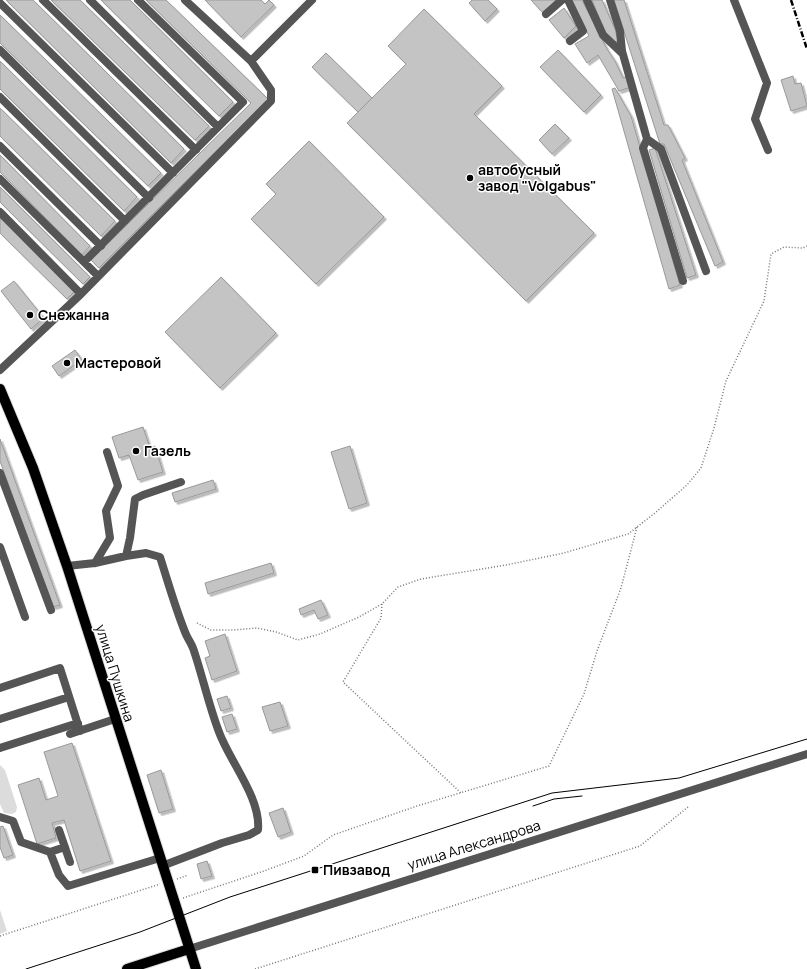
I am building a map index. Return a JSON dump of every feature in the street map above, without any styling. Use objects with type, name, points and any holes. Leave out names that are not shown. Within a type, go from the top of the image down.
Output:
[{"type":"main road","name":"улица Пушкина","points":[[0,389],[33,468],[67,566],[196,969]]},
{"type":"main road","name":"улица Александрова","points":[[127,969],[189,949]]},
{"type":"street","points":[[44,0],[196,150]]},
{"type":"street","points":[[90,0],[218,127]]},
{"type":"street","points":[[84,262],[243,102],[138,0]]},
{"type":"street","points":[[0,370],[81,294],[271,101],[271,90],[251,61],[185,0]]},
{"type":"street","points":[[251,61],[312,0]]},
{"type":"street","points":[[546,14],[562,0]]},
{"type":"street","points":[[568,0],[583,31],[570,41]]},
{"type":"street","points":[[587,0],[603,35],[622,53]]},
{"type":"street","points":[[610,0],[620,31],[622,53],[647,139],[661,149],[706,271]]},
{"type":"street","points":[[734,0],[767,83],[755,119],[768,150]]},
{"type":"street","points":[[0,3],[173,173]]},
{"type":"street","points":[[0,50],[148,198]]},
{"type":"street","points":[[0,97],[125,221]]},
{"type":"street","points":[[647,139],[643,148],[683,281]]},
{"type":"street","points":[[0,146],[101,246]]},
{"type":"street","points":[[0,179],[98,276]]},
{"type":"street","points":[[0,212],[81,294]]},
{"type":"street","points":[[95,563],[110,538],[106,511],[118,486],[107,452]]},
{"type":"street","points":[[0,473],[51,610]]},
{"type":"street","points":[[126,556],[135,498],[181,482]]},
{"type":"street","points":[[0,547],[25,617]]},
{"type":"street","points":[[50,852],[59,875],[68,886],[161,862],[249,835],[258,830],[259,822],[252,800],[219,734],[194,649],[185,633],[160,557],[146,553],[95,563],[67,566]]},
{"type":"street","points":[[0,688],[60,668],[79,727]]},
{"type":"street","points":[[0,719],[69,697]]},
{"type":"street","points":[[0,748],[115,719]]},
{"type":"street","points":[[70,734],[79,727]]},
{"type":"street","name":"улица Александрова","points":[[189,949],[807,754]]},
{"type":"street","points":[[0,817],[13,821],[22,842],[50,852],[65,847]]},
{"type":"street","points":[[60,830],[70,862]]},
{"type":"path","points":[[197,623],[211,630],[257,628],[276,632],[298,640],[320,634],[359,617],[382,604],[398,587],[420,579],[506,565],[564,553],[628,534],[687,485],[701,468],[714,428],[726,381],[764,302],[771,254],[784,247],[803,248],[807,246]]},
{"type":"path","points":[[173,901],[264,872],[304,856],[333,835],[417,806],[549,766],[584,694],[596,651],[621,588],[637,526]]},
{"type":"path","points":[[382,604],[381,618],[343,682],[461,793]]},
{"type":"path","points":[[256,969],[640,846],[688,807]]},
{"type":"path","points":[[0,936],[188,875]]},
{"type":"shaded area","points":[[0,765],[5,770],[17,807],[16,812],[12,814],[4,813],[0,804]]},
{"type":"shaded area","points":[[0,910],[7,931],[0,934]]},
{"type":"building","points":[[6,0],[33,0],[184,149],[171,163]]},
{"type":"building","points":[[51,0],[80,0],[209,126],[195,140]]},
{"type":"building","points":[[101,0],[130,0],[233,102],[219,116]]},
{"type":"building","points":[[146,0],[166,0],[268,99],[99,268],[91,260],[251,103]]},
{"type":"building","points":[[205,0],[261,0],[265,4],[269,0],[274,5],[241,37]]},
{"type":"building","points":[[472,0],[488,0],[497,9],[485,21],[469,3]]},
{"type":"building","points":[[531,0],[556,0],[543,13]]},
{"type":"building","points":[[571,0],[582,0],[623,78],[627,76],[631,87],[619,91],[598,55],[587,63],[575,44],[589,36]]},
{"type":"building","points":[[592,0],[602,0],[615,29],[618,41],[613,43],[605,32]]},
{"type":"building","points":[[614,0],[624,0],[664,125],[668,125],[685,158],[682,160],[723,262],[715,266],[664,144],[660,144]]},
{"type":"building","points":[[564,8],[576,26],[564,38],[549,20]]},
{"type":"building","name":"автобусный завод \"Volgabus\"","points":[[424,9],[502,86],[474,114],[594,233],[526,301],[347,123],[406,64],[388,46]]},
{"type":"building","points":[[0,15],[161,173],[148,186],[0,43]]},
{"type":"building","points":[[558,50],[601,95],[584,112],[540,67]]},
{"type":"building","points":[[326,53],[372,98],[358,112],[312,67]]},
{"type":"building","points":[[0,61],[137,197],[124,211],[0,89]]},
{"type":"building","points":[[793,76],[795,84],[801,83],[807,106],[791,111],[781,80]]},
{"type":"building","points":[[615,88],[631,116],[680,285],[669,289],[612,89]]},
{"type":"building","points":[[0,108],[115,221],[101,236],[0,136]]},
{"type":"building","points":[[555,124],[569,138],[552,154],[539,140]]},
{"type":"building","points":[[309,141],[384,217],[316,284],[251,219],[276,194],[266,184]]},
{"type":"building","points":[[655,148],[696,275],[687,278],[649,150]]},
{"type":"building","points":[[0,155],[90,246],[82,255],[0,172]]},
{"type":"building","points":[[0,187],[90,277],[83,284],[0,202]]},
{"type":"building","points":[[0,218],[74,292],[67,299],[0,233]]},
{"type":"building","points":[[221,277],[276,333],[220,388],[165,332]]},
{"type":"building","points":[[14,281],[44,318],[31,329],[1,291]]},
{"type":"building","name":"Мастеровой","points":[[75,350],[82,360],[59,376],[52,366]]},
{"type":"building","name":"Газель","points":[[143,427],[150,448],[155,446],[163,472],[138,480],[129,455],[119,458],[112,437]]},
{"type":"building","points":[[0,439],[60,605],[53,607],[0,461]]},
{"type":"building","points":[[350,446],[367,503],[349,509],[331,452]]},
{"type":"building","points":[[213,480],[216,489],[175,502],[172,493]]},
{"type":"building","points":[[271,563],[274,573],[208,594],[205,583]]},
{"type":"building","points":[[321,600],[328,615],[318,619],[314,610],[301,615],[299,609]]},
{"type":"building","points":[[225,634],[237,671],[212,680],[205,658],[210,656],[205,641]]},
{"type":"building","points":[[227,696],[231,708],[221,711],[217,699]]},
{"type":"building","points":[[280,702],[288,726],[270,731],[262,707]]},
{"type":"building","points":[[232,714],[237,729],[227,732],[222,717]]},
{"type":"building","points":[[72,743],[111,861],[80,871],[64,820],[52,823],[56,838],[37,844],[18,785],[39,778],[46,800],[58,796],[44,752]]},
{"type":"building","points":[[161,770],[173,809],[159,813],[147,775]]},
{"type":"building","points":[[283,808],[291,832],[278,837],[269,813]]},
{"type":"building","points":[[3,826],[13,855],[4,858],[0,847],[0,827]]},
{"type":"building","points":[[207,861],[212,876],[201,879],[197,864]]},
{"type":"tram line","points":[[26,969],[140,932],[230,897],[552,793],[679,778],[807,739]]},
{"type":"tram line","points":[[533,806],[554,799],[582,796]]},
{"type":"railway","points":[[791,0],[807,49]]},
{"type":"place","name":"автобусный завод \"Volgabus\"","points":[[470,178]]},
{"type":"place","name":"Снежанна","points":[[30,315]]},
{"type":"place","name":"Мастеровой","points":[[67,363]]},
{"type":"place","name":"Газель","points":[[136,451]]},
{"type":"place","name":"Пивзавод","points":[[315,870]]}]
